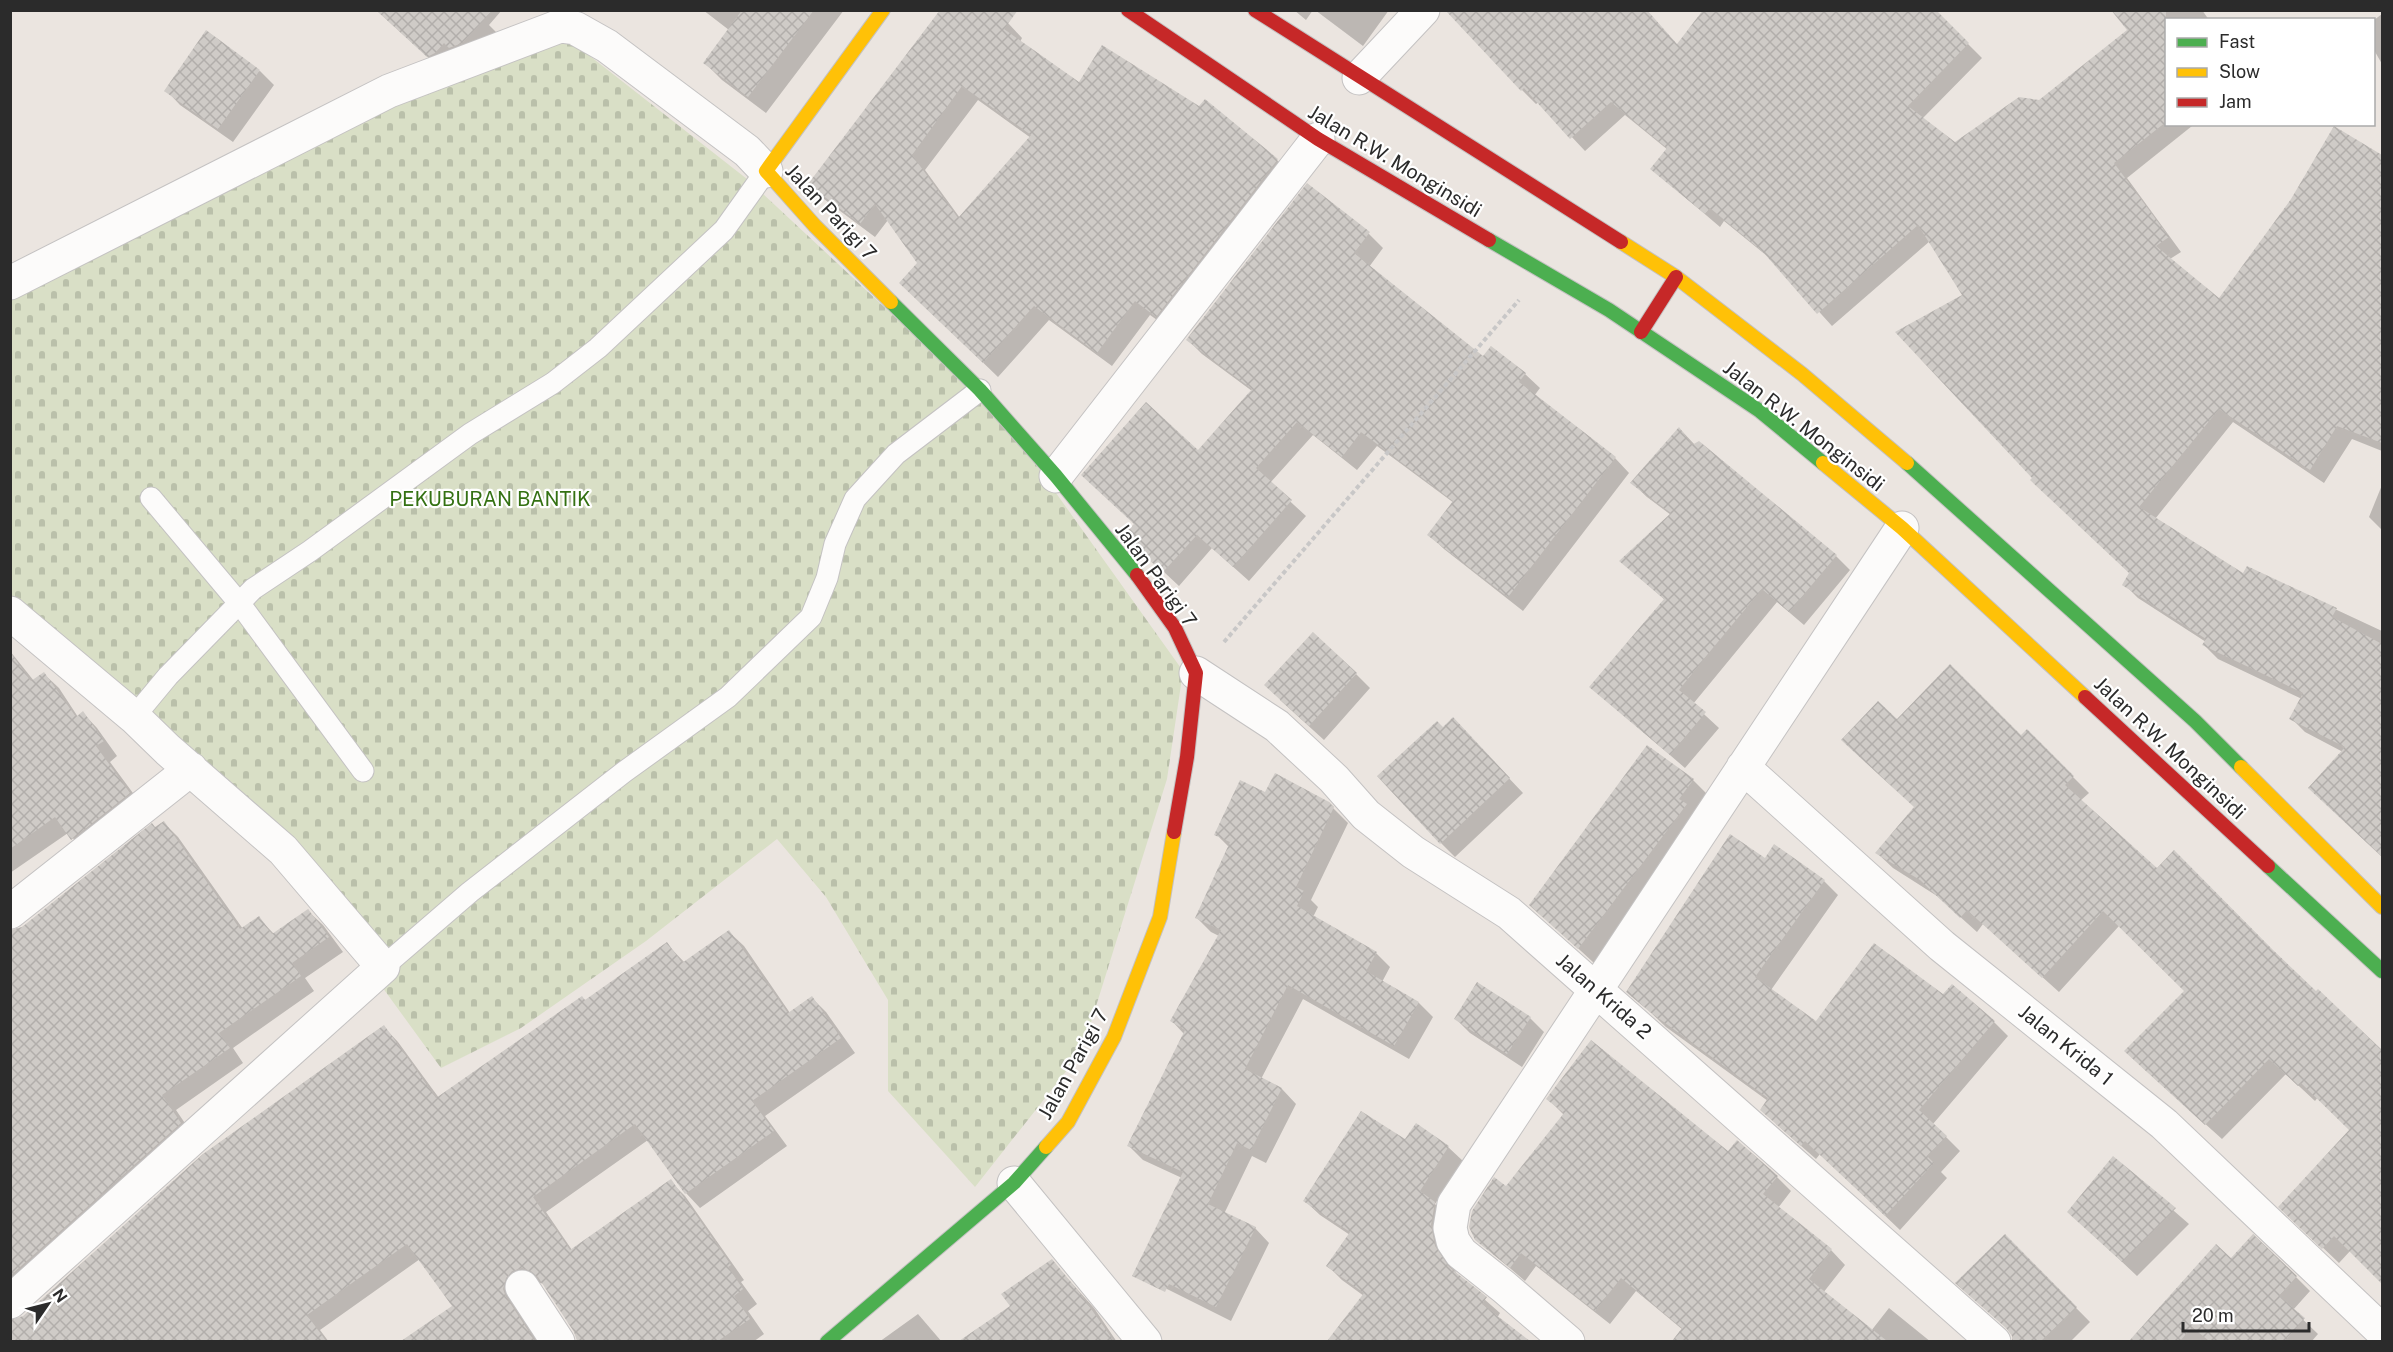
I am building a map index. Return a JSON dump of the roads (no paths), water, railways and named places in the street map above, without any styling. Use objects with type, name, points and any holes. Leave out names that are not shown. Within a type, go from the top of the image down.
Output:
[{"type":"main road","name":"Jalan Parigi 7","points":[[844,1336],[1014,1183],[1068,1122],[1114,1037],[1160,917],[1187,757],[1196,673],[1174,627],[1143,582],[1056,476],[980,390],[815,226],[766,171],[883,10]]},
{"type":"main road","name":"Jalan R.W. Monginsidi","points":[[1128,10],[1318,139],[1609,310],[1760,411],[1902,528],[2382,970]]},
{"type":"main road","name":"Jalan R.W. Monginsidi","points":[[1255,10],[1676,277],[1802,374],[1857,419],[2195,721],[2382,907]]},
{"type":"main road","points":[[1641,332],[1676,277]]},
{"type":"street","points":[[1359,78],[1423,10]]},
{"type":"street","points":[[10,283],[389,91],[560,26],[575,28],[606,46],[747,151],[766,171]]},
{"type":"street","points":[[1056,476],[1318,139]]},
{"type":"street","points":[[1568,1341],[1461,1253],[1453,1241],[1450,1228],[1454,1204],[1902,528]]},
{"type":"street","points":[[10,613],[134,717],[283,850],[383,968],[10,1302]]},
{"type":"street","name":"Jalan Krida 2","points":[[1196,673],[1277,726],[1334,779],[1366,815],[1413,852],[1495,905],[1597,989],[1994,1341]]},
{"type":"street","name":"Jalan Krida 1","points":[[1743,767],[1942,946],[2164,1124],[2382,1331]]},
{"type":"street","points":[[10,912],[191,770]]},
{"type":"street","points":[[1014,1183],[1145,1341]]},
{"type":"street","points":[[522,1287],[558,1341]]},
{"type":"lane","points":[[134,717],[168,676],[253,589],[310,551],[470,434],[553,383],[598,348],[724,231],[766,171]]},
{"type":"lane","points":[[383,968],[470,892],[624,772],[728,697],[811,617],[827,578],[835,544],[855,499],[896,454],[980,390]]},
{"type":"lane","points":[[151,498],[240,604],[363,771]]},
{"type":"park label","name":"PEKUBURAN BANTIK","points":[[490,499]]}]
